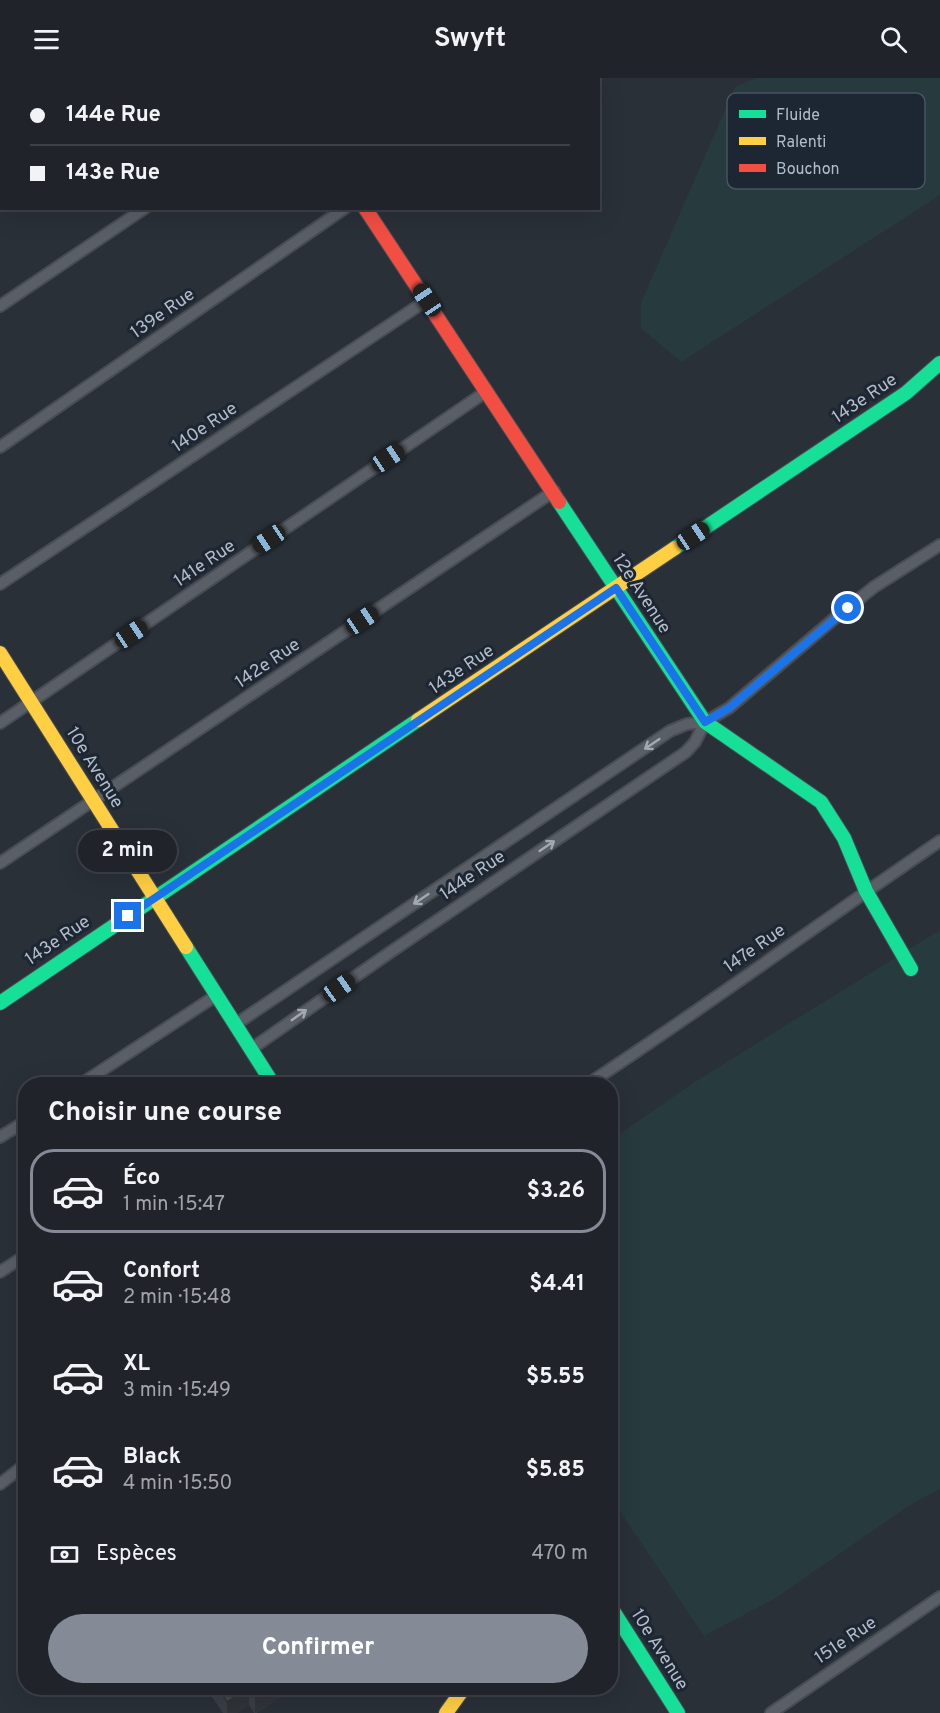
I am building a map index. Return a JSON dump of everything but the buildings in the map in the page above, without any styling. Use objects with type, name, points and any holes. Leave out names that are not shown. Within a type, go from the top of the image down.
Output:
[{"type":"street","points":[[0,306],[142,210]]},
{"type":"street","name":"139e Rue","points":[[0,447],[342,210]]},
{"type":"street","name":"12e Avenue","points":[[366,210],[705,722],[821,802],[844,838],[866,891],[910,969]]},
{"type":"street","name":"140e Rue","points":[[0,584],[427,300]]},
{"type":"street","name":"143e Rue","points":[[0,1003],[906,393],[940,363]]},
{"type":"street","name":"141e Rue","points":[[0,723],[487,391]]},
{"type":"street","name":"142e Rue","points":[[0,863],[554,491]]},
{"type":"street","name":"144e Rue","points":[[236,1024],[670,731],[687,724],[705,722],[729,708],[874,587],[940,545]]},
{"type":"street","name":"10e Avenue","points":[[0,653],[269,1077]]},
{"type":"street","name":"144e Rue","points":[[251,1049],[686,752],[695,742],[705,722]]},
{"type":"street","name":"147e Rue","points":[[599,1077],[940,841]]},
{"type":"street","points":[[92,1077],[217,995]]},
{"type":"street","points":[[0,1137],[18,1126]]},
{"type":"street","points":[[0,1272],[18,1260]]},
{"type":"street","points":[[0,1484],[18,1470]]},
{"type":"street","name":"151e Rue","points":[[771,1713],[940,1597]]},
{"type":"street","name":"10e Avenue","points":[[618,1619],[678,1713]]},
{"type":"street","points":[[446,1713],[459,1695]]},
{"type":"green space","points":[[756,78],[940,78],[940,195],[681,362],[641,328],[641,303],[727,105],[727,189],[925,189],[925,93],[732,93],[735,87]]},
{"type":"green space","points":[[940,930],[940,1489],[910,1505],[774,1599],[704,1636],[618,1508],[618,1135],[693,1083]]},
{"type":"traffic: fast","points":[[675,548],[906,393],[940,363]]},
{"type":"traffic: fast","points":[[559,502],[705,722],[821,802],[844,838],[866,891],[911,969]]},
{"type":"traffic: fast","points":[[0,1003],[418,720]]},
{"type":"traffic: fast","points":[[186,947],[269,1077]]},
{"type":"traffic: fast","points":[[618,1619],[678,1713]]},
{"type":"traffic: slow","points":[[418,720],[675,548]]},
{"type":"traffic: slow","points":[[0,653],[186,947]]},
{"type":"traffic: slow","points":[[446,1713],[459,1695]]},
{"type":"traffic: jam","points":[[366,210],[559,502]]},
{"type":"route","points":[[128,916],[616,588],[705,722],[729,708],[848,608]]}]
